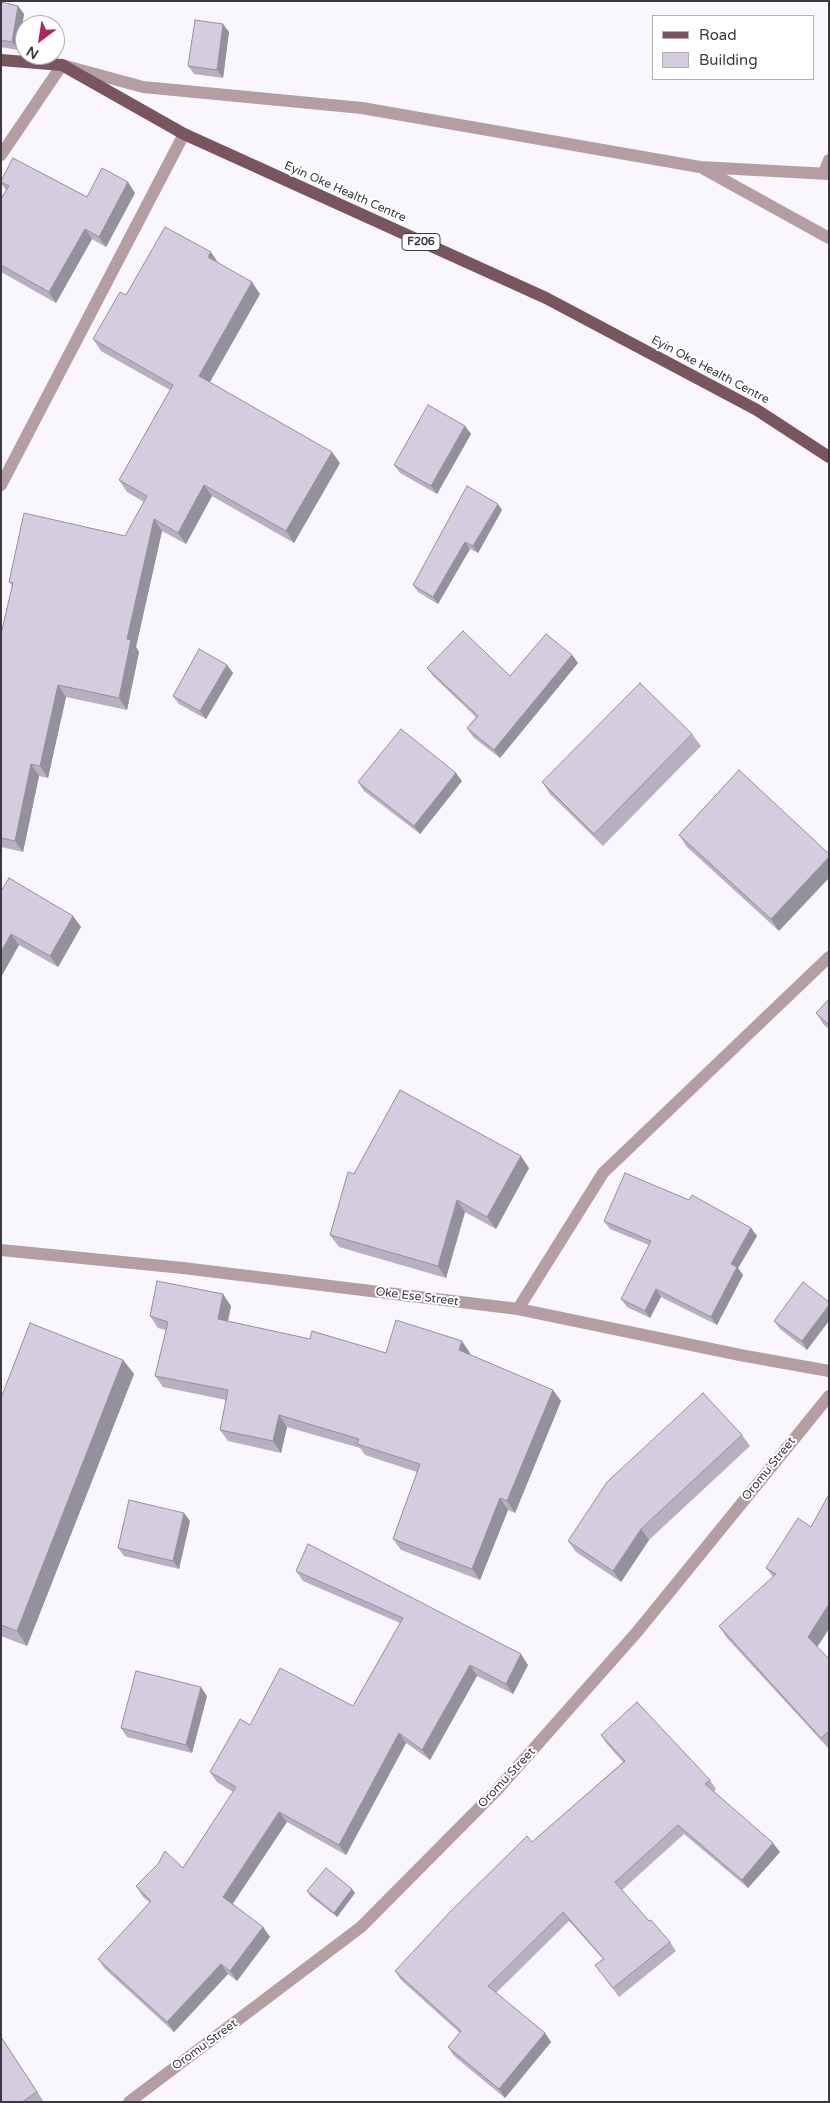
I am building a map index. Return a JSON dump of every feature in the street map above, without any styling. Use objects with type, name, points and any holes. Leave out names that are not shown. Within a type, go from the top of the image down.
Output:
[{"type":"main road","name":"Eyin Oke Health Centre","points":[[1,60],[15,61]]},
{"type":"main road","name":"Eyin Oke Health Centre","points":[[62,65],[184,134],[546,298],[757,410],[829,457]]},
{"type":"street","points":[[1,155],[62,65],[143,87],[362,108],[700,167],[826,174],[829,160]]},
{"type":"street","points":[[1,485],[184,134]]},
{"type":"street","points":[[700,167],[829,238]]},
{"type":"street","points":[[518,1309],[603,1174],[829,957]]},
{"type":"street","name":"Oke Ese Street","points":[[1,1250],[183,1268],[518,1309],[740,1355],[829,1371]]},
{"type":"street","name":"Oromu Street","points":[[129,2102],[361,1927],[497,1790],[637,1632],[829,1396]]},
{"type":"building","points":[[1,2],[18,6],[12,42],[1,40]]},
{"type":"building","points":[[195,20],[223,24],[217,70],[188,66]]},
{"type":"building","points":[[13,158],[87,197],[102,168],[128,182],[99,237],[85,229],[49,292],[1,265],[1,199],[9,186],[1,181]]},
{"type":"building","points":[[165,227],[211,252],[208,257],[252,282],[199,376],[332,452],[286,531],[204,485],[178,533],[154,519],[127,639],[131,640],[119,698],[58,685],[40,766],[31,764],[15,841],[1,838],[1,634],[13,583],[9,582],[24,513],[125,536],[147,496],[119,480],[173,385],[93,339],[120,292],[126,295]]},
{"type":"building","points":[[428,405],[465,426],[431,486],[394,465]]},
{"type":"building","points":[[467,486],[498,504],[473,546],[465,542],[433,597],[413,585]]},
{"type":"building","points":[[463,631],[510,676],[546,634],[572,655],[494,750],[467,728],[478,716],[427,668]]},
{"type":"building","points":[[199,649],[227,665],[200,711],[173,696]]},
{"type":"building","points":[[640,683],[692,734],[594,834],[542,782]]},
{"type":"building","points":[[401,729],[456,773],[414,826],[358,782]]},
{"type":"building","points":[[739,770],[829,854],[829,857],[771,919],[679,835]]},
{"type":"building","points":[[9,878],[73,916],[50,956],[11,934],[1,952],[1,891]]},
{"type":"building","points":[[829,999],[829,1025],[816,1013]]},
{"type":"building","points":[[400,1090],[521,1156],[487,1217],[457,1200],[438,1266],[330,1235],[348,1172],[354,1174]]},
{"type":"building","points":[[625,1173],[689,1200],[692,1195],[751,1228],[731,1264],[737,1267],[711,1317],[656,1289],[645,1311],[621,1299],[651,1241],[604,1221]]},
{"type":"building","points":[[157,1281],[223,1294],[218,1319],[310,1339],[312,1331],[386,1353],[396,1320],[462,1341],[459,1350],[553,1390],[507,1501],[500,1498],[472,1569],[393,1539],[420,1464],[357,1444],[359,1439],[279,1415],[273,1441],[220,1430],[228,1390],[155,1376],[168,1322],[150,1316]]},
{"type":"building","points":[[803,1282],[829,1302],[829,1305],[802,1341],[774,1321]]},
{"type":"building","points":[[30,1323],[123,1360],[17,1631],[1,1625],[1,1398]]},
{"type":"building","points":[[703,1393],[742,1435],[641,1529],[613,1571],[568,1541],[607,1482]]},
{"type":"building","points":[[829,1494],[829,1604],[808,1637],[829,1659],[829,1731],[821,1738],[719,1626],[776,1574],[766,1568],[798,1518],[811,1527]]},
{"type":"building","points":[[129,1500],[184,1513],[173,1561],[118,1548]]},
{"type":"building","points":[[308,1544],[521,1654],[506,1684],[470,1665],[422,1750],[399,1733],[339,1845],[279,1812],[223,1897],[263,1927],[230,1971],[221,1964],[167,2022],[98,1959],[151,1901],[136,1886],[158,1864],[165,1851],[183,1868],[236,1787],[210,1772],[240,1719],[250,1725],[280,1668],[353,1706],[403,1618],[296,1571]]},
{"type":"building","points":[[136,1671],[201,1687],[186,1745],[121,1728]]},
{"type":"building","points":[[637,1702],[710,1780],[705,1784],[773,1843],[742,1880],[678,1825],[615,1882],[670,1942],[613,1988],[595,1965],[604,1959],[563,1912],[488,1986],[545,2033],[499,2089],[448,2047],[461,2031],[395,1971],[450,1912],[527,1836],[532,1842],[625,1761],[601,1735]]},
{"type":"building","points":[[326,1868],[352,1889],[334,1913],[307,1891]]},
{"type":"building","points":[[1,2037],[37,2092],[22,2102],[1,2102]]}]
